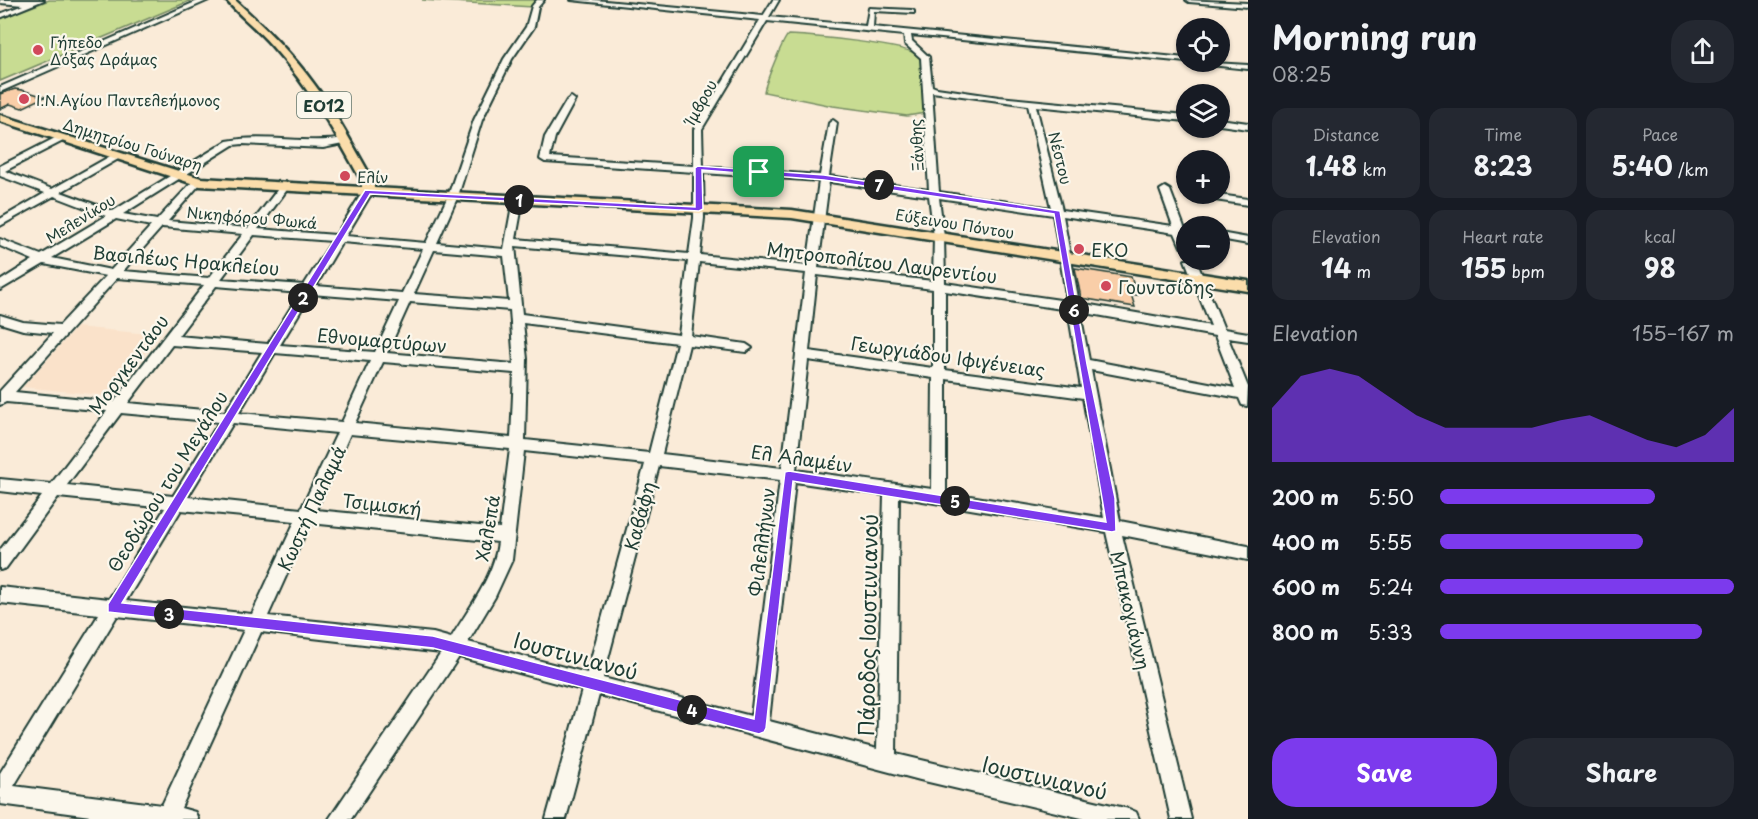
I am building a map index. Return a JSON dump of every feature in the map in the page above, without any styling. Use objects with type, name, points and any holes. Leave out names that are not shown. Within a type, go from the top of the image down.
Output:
[{"type":"main road","name":"ΕΟ12","points":[[230,0],[279,47],[323,103],[368,182],[368,192]]},
{"type":"main road","name":"Δημητρίου Γούναρη","points":[[2,120],[197,182],[368,192]]},
{"type":"main road","name":"Εύξεινου Πόντου","points":[[368,192],[699,209],[818,218],[1248,286]]},
{"type":"street","points":[[0,16],[41,0]]},
{"type":"street","points":[[0,90],[206,0]]},
{"type":"street","name":"Κωστή Παλαμά","points":[[167,818],[453,196],[481,115],[508,59],[530,27],[535,6],[541,0]]},
{"type":"street","points":[[574,0],[1176,59]]},
{"type":"street","name":"Ίμβρου","points":[[699,209],[698,127],[776,0]]},
{"type":"street","points":[[1189,0],[1248,5]]},
{"type":"street","points":[[0,1],[32,3]]},
{"type":"street","points":[[869,28],[871,9],[912,12]]},
{"type":"street","name":"Ξάνθης","points":[[907,32],[908,42],[925,57],[939,237],[939,499]]},
{"type":"street","points":[[1230,65],[1248,67]]},
{"type":"street","points":[[928,87],[999,100],[1176,117]]},
{"type":"street","points":[[571,100],[550,137],[545,159],[824,178],[1176,230]]},
{"type":"street","name":"Νέστου","points":[[1031,102],[1052,179],[1065,258]]},
{"type":"street","name":"Φιλελλήνων","points":[[759,728],[818,218],[833,123]]},
{"type":"street","points":[[1230,123],[1248,126]]},
{"type":"street","points":[[0,172],[62,138]]},
{"type":"street","name":"Μελενίκου","points":[[0,286],[235,142],[323,146],[345,141]]},
{"type":"street","points":[[0,223],[117,156]]},
{"type":"street","name":"Νικηφόρου Φωκά","points":[[0,172],[114,215],[160,223],[430,246],[510,247]]},
{"type":"street","points":[[1,398],[197,182]]},
{"type":"street","name":"Μοργκεντάου","points":[[0,563],[284,187]]},
{"type":"street","points":[[1165,190],[1177,216]]},
{"type":"street","name":"Θεοδώρου του Μεγάλου","points":[[0,793],[368,192]]},
{"type":"street","name":"Χαλεπά","points":[[339,819],[456,646],[495,580],[504,560],[518,445],[520,369],[510,247],[518,200]]},
{"type":"street","points":[[1230,200],[1248,202]]},
{"type":"street","name":"Καβάφη","points":[[556,819],[594,684],[684,340],[699,209]]},
{"type":"street","points":[[1230,238],[1248,241]]},
{"type":"street","name":"Βασιλέως Ηρακλείου","points":[[0,242],[42,260],[114,274],[407,297],[517,312]]},
{"type":"street","name":"Μητροπολίτου Λαυρεντίου","points":[[510,247],[695,258],[813,270],[940,286],[1248,337]]},
{"type":"street","name":"Μπακογιάννη","points":[[1065,258],[1088,394],[1109,498],[1112,528],[1181,819]]},
{"type":"street","points":[[1195,270],[1247,397]]},
{"type":"street","points":[[517,312],[746,348]]},
{"type":"street","points":[[0,319],[23,326],[63,330]]},
{"type":"street","name":"Εθνομαρτύρων","points":[[169,340],[520,369]]},
{"type":"street","name":"Γεωργιάδου Ιφιγένειας","points":[[803,355],[1088,394]]},
{"type":"street","points":[[1083,364],[1247,397]]},
{"type":"street","name":"Ελ Αλαμέιν","points":[[1,398],[518,445],[789,475],[1112,528],[1248,553]]},
{"type":"street","name":"Τσιμισκή","points":[[0,485],[508,536]]},
{"type":"street","name":"Πάροδος Ιουστινιανού","points":[[886,761],[892,491]]},
{"type":"street","name":"Ιουστινιανού","points":[[0,595],[420,640],[456,646],[886,761],[1129,819]]},
{"type":"street","points":[[0,793],[167,818],[188,819]]},
{"type":"shaded area","points":[[77,327],[159,335],[111,396],[23,387]]},
{"type":"green space","name":"Γήπεδο Δόξας Δράμας","points":[[49,0],[192,0],[0,81],[0,19]]},
{"type":"green space","points":[[422,0],[535,0],[532,7]]},
{"type":"green space","points":[[788,35],[878,44],[921,56],[925,113],[907,116],[833,106],[764,92],[774,62]]},
{"type":"building","name":"Ι.Ν.Αγίου Παντελεήμονος","points":[[15,89],[45,97],[22,108],[10,104],[0,109],[0,94]]},
{"type":"building","name":"Γουντσίδης","points":[[1075,268],[1131,277],[1137,295],[1131,294],[1135,307],[1081,298]]},
{"type":"place","name":"Γήπεδο Δόξας Δράμας","points":[[38,50]]},
{"type":"place","name":"Ι.Ν.Αγίου Παντελεήμονος","points":[[24,99]]},
{"type":"place","name":"Ελίν","points":[[345,176]]},
{"type":"place","name":"EKO","points":[[1079,249]]},
{"type":"place","name":"Γουντσίδης","points":[[1106,286]]},
{"type":"route","points":[[698,168],[759,172],[891,187],[1058,213],[1083,364],[1109,498],[1112,528],[789,475],[759,728],[456,646],[420,640],[112,608],[368,192],[699,209],[698,168]]}]
